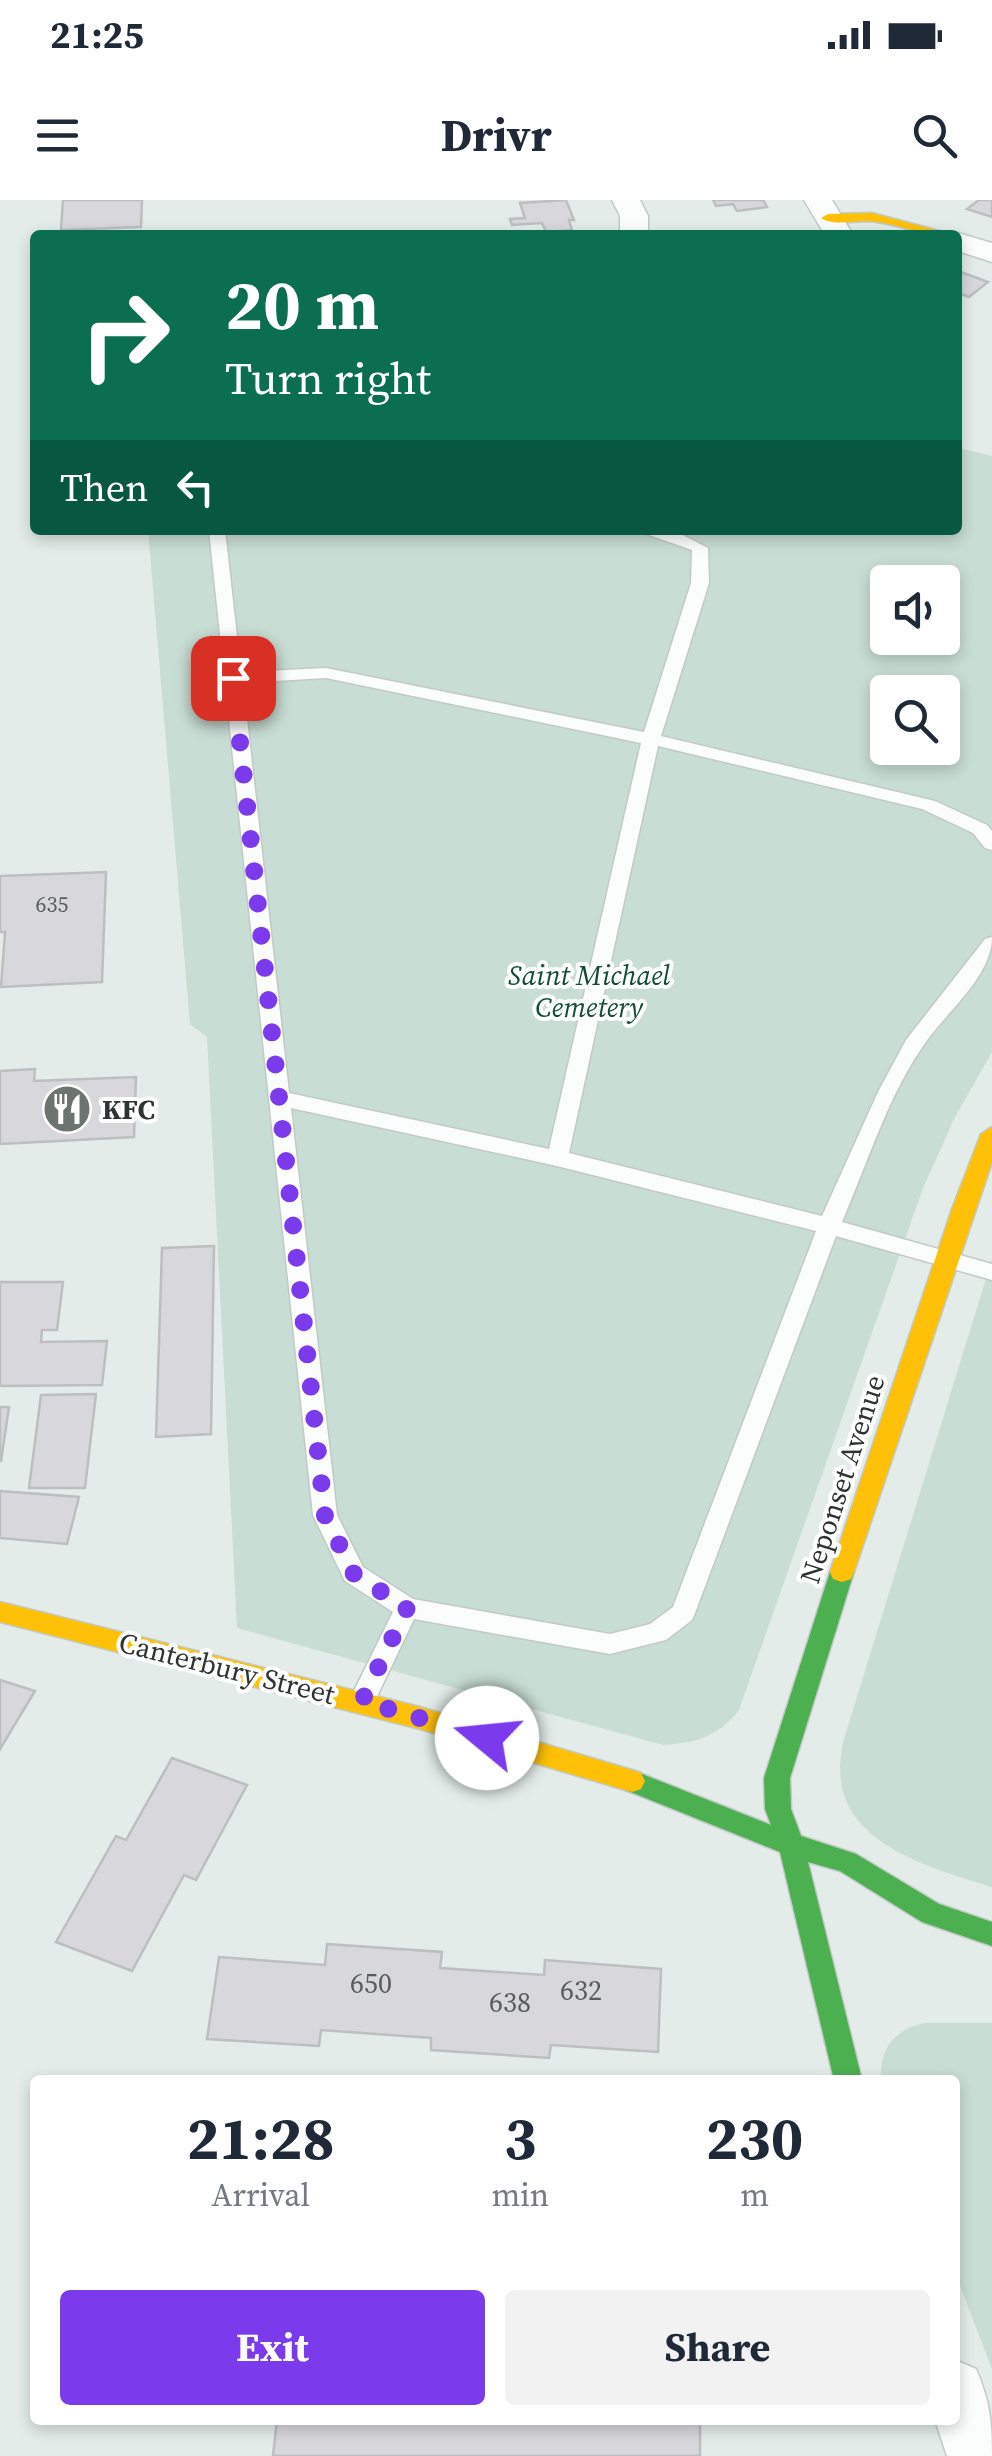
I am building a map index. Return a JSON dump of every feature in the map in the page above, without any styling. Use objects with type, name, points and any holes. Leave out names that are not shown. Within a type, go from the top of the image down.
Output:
[{"type":"street","points":[[626,200],[634,216],[634,230]]},
{"type":"street","points":[[828,218],[872,217],[920,230]]},
{"type":"street","points":[[962,243],[992,253]]},
{"type":"street","name":"Neponset Avenue","points":[[792,1845],[775,1810],[777,1772],[992,1134]]},
{"type":"street","name":"Canterbury Street","points":[[0,1612],[362,1701],[653,1787],[792,1845],[847,1862],[931,1913],[992,1934]]},
{"type":"street","points":[[792,1845],[847,2075]]},
{"type":"street","points":[[960,2404],[978,2456]]},
{"type":"lane","points":[[218,535],[325,1516],[354,1574],[407,1608],[610,1644],[657,1633],[683,1613],[828,1226],[888,1092],[916,1040],[992,944]]},
{"type":"lane","points":[[558,1158],[650,738],[700,583],[700,548],[667,535]]},
{"type":"lane","points":[[233,678],[326,672],[650,738],[928,804],[980,829],[992,844]]},
{"type":"lane","points":[[282,1099],[558,1158],[992,1272]]},
{"type":"lane","points":[[362,1701],[407,1608]]},
{"type":"green space","name":"Saint Michael Cemetery","points":[[962,449],[992,456],[992,1052],[955,1117],[923,1188],[739,1710],[723,1727],[705,1737],[663,1745],[237,1628],[207,1037],[190,1024],[148,535],[962,535]]},
{"type":"green space","points":[[992,1259],[992,1887],[935,1868],[881,1842],[846,1801],[840,1773],[844,1739]]},
{"type":"green space","points":[[992,2023],[992,2369],[960,2286],[960,2075],[881,2075],[891,2042],[915,2026]]},
{"type":"building","points":[[63,200],[142,200],[141,227],[61,230]]},
{"type":"building","points":[[566,200],[574,220],[569,220],[572,230],[545,230],[542,223],[512,225],[510,219],[525,218],[520,203]]},
{"type":"building","points":[[713,200],[763,200],[767,207],[737,211],[733,204],[716,206]]},
{"type":"building","points":[[979,200],[992,200],[992,217],[967,209]]},
{"type":"building","points":[[962,272],[988,282],[969,297],[962,294]]},
{"type":"building","points":[[106,872],[102,982],[1,987],[5,932],[0,932],[0,876]]},
{"type":"building","name":"KFC","points":[[35,1069],[34,1081],[136,1077],[134,1137],[0,1144],[0,1071]]},
{"type":"building","points":[[214,1246],[211,1434],[156,1437],[162,1248]]},
{"type":"building","points":[[0,1282],[63,1282],[57,1330],[42,1330],[41,1342],[107,1341],[102,1385],[0,1386]]},
{"type":"building","points":[[96,1394],[85,1488],[29,1488],[41,1395]]},
{"type":"building","points":[[0,1407],[9,1407],[1,1461],[0,1461]]},
{"type":"building","points":[[0,1491],[79,1497],[67,1544],[0,1538]]},
{"type":"building","points":[[0,1680],[35,1691],[0,1749]]},
{"type":"building","points":[[172,1758],[247,1785],[196,1880],[184,1875],[132,1971],[56,1942],[116,1836],[126,1840]]},
{"type":"building","points":[[327,1944],[442,1952],[440,1968],[544,1975],[545,1960],[661,1969],[658,2052],[551,2045],[549,2058],[431,2050],[431,2038],[321,2030],[319,2046],[207,2039],[219,1957],[325,1965]]},
{"type":"building","points":[[276,2425],[700,2425],[700,2456],[273,2456]]},
{"type":"traffic: fast","points":[[842,1572],[777,1778],[778,1809],[791,1845],[847,1862],[931,1913],[992,1934]]},
{"type":"traffic: fast","points":[[632,1781],[791,1845],[847,2075]]},
{"type":"traffic: slow","points":[[828,218],[872,217],[920,230]]},
{"type":"traffic: slow","points":[[842,1572],[963,1209],[992,1134]]},
{"type":"traffic: slow","points":[[0,1612],[420,1718],[632,1781]]},
{"type":"place","name":"KFC","points":[[67,1109]]},
{"type":"route","points":[[233,678],[325,1516],[354,1574],[407,1608],[362,1701],[487,1738]]}]
